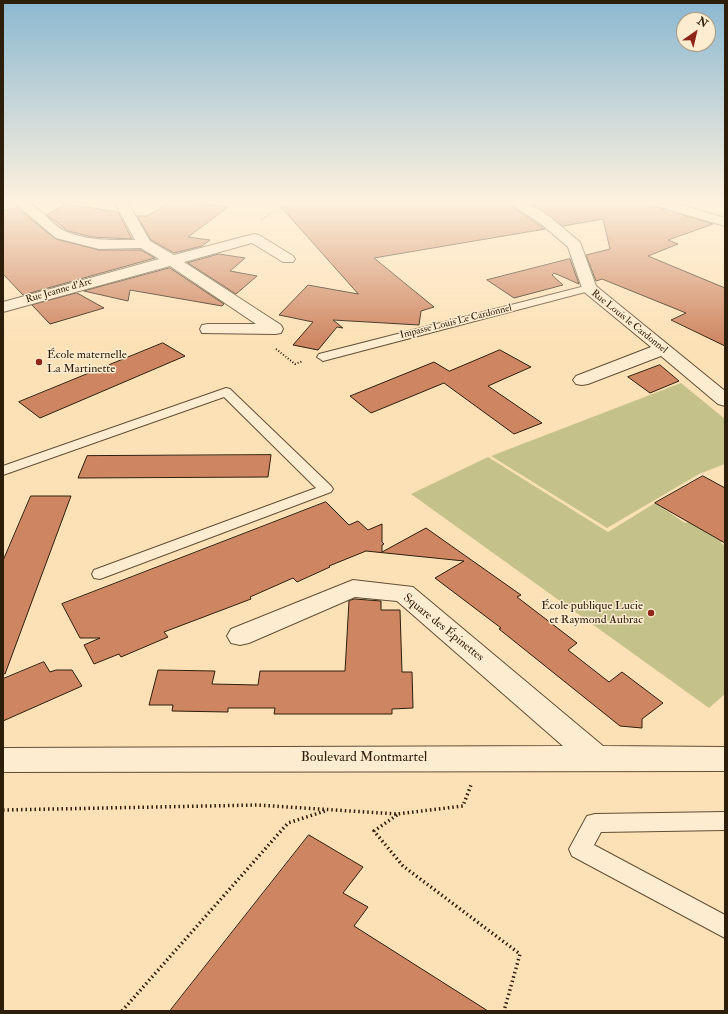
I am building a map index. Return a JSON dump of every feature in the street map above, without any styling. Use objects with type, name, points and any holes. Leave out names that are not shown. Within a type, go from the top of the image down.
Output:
[{"type":"street","points":[[151,248],[275,330],[208,329]]},
{"type":"street","name":"Rue Jeanne d'Arc","points":[[9,305],[215,248]]},
{"type":"street","points":[[271,248],[288,259]]},
{"type":"street","name":"Rue Louis le Cardonnel","points":[[576,248],[589,288],[725,400]]},
{"type":"street","points":[[3,290],[9,305]]},
{"type":"street","points":[[582,380],[662,349]]},
{"type":"street","name":"Square des Épinettes","points":[[240,636],[353,588],[404,593],[597,758]]},
{"type":"street","name":"Boulevard Montmartel","points":[[3,760],[725,759]]},
{"type":"lane","name":"Impasse Louis Le Cardonnel","points":[[323,357],[589,288]]},
{"type":"lane","points":[[3,471],[226,392],[326,489],[100,574]]},
{"type":"lane","points":[[725,821],[595,823],[580,849],[725,927]]},
{"type":"path","points":[[3,810],[257,805],[397,814],[463,806],[474,779]]},
{"type":"path","points":[[122,1011],[288,823],[327,810]]},
{"type":"path","points":[[397,814],[374,831],[403,866],[520,954],[504,1011]]},
{"type":"shaded area","points":[[681,383],[725,419],[725,464],[699,474],[607,528],[491,456]]},
{"type":"shaded area","name":"École publique Lucie et Raymond Aubrac","points":[[488,457],[608,532],[655,503],[685,523],[688,522],[722,541],[721,543],[725,546],[725,694],[709,708],[411,494]]},
{"type":"building","points":[[3,248],[141,250],[155,258],[23,295],[3,274]]},
{"type":"building","points":[[166,248],[193,248],[174,253]]},
{"type":"building","points":[[318,248],[431,248],[374,258],[434,307],[421,311],[419,325],[333,320],[343,328],[337,327],[318,350],[293,345],[313,322],[279,315],[308,285],[358,294]]},
{"type":"building","points":[[667,248],[648,256],[725,288],[725,346],[671,320],[686,313],[602,279],[596,281],[586,255],[610,249]]},
{"type":"building","points":[[219,254],[245,258],[230,271],[257,276],[236,294],[188,263]]},
{"type":"building","points":[[570,259],[579,284],[554,273],[552,275],[563,285],[514,298],[487,280]]},
{"type":"building","points":[[170,268],[224,304],[222,306],[130,290],[128,301],[84,291]]},
{"type":"building","points":[[77,293],[104,308],[50,324],[32,305]]},
{"type":"building","points":[[163,343],[185,356],[40,418],[19,402]]},
{"type":"building","points":[[500,350],[531,367],[488,386],[542,423],[514,434],[444,383],[371,413],[350,396],[434,362],[449,371]]},
{"type":"building","points":[[660,365],[679,381],[650,393],[628,377]]},
{"type":"building","points":[[271,455],[268,477],[78,478],[87,456]]},
{"type":"building","points":[[703,476],[725,488],[725,543],[655,503]]},
{"type":"building","points":[[31,496],[71,496],[5,674],[3,673],[3,561]]},
{"type":"building","points":[[326,502],[349,525],[358,521],[368,530],[382,524],[382,542],[384,544],[382,545],[382,552],[426,528],[521,595],[517,597],[577,643],[568,650],[609,682],[622,672],[663,703],[642,719],[642,728],[620,726],[499,629],[501,628],[435,578],[464,561],[366,551],[329,566],[330,567],[297,582],[293,578],[250,597],[251,599],[164,632],[168,637],[121,657],[119,654],[94,664],[84,645],[100,638],[80,638],[62,604]]},
{"type":"building","points":[[355,599],[381,601],[381,610],[400,610],[402,672],[412,672],[413,708],[392,709],[392,714],[274,714],[275,708],[228,708],[228,712],[172,711],[173,705],[149,705],[158,670],[215,671],[212,684],[258,685],[260,671],[345,671],[349,601]]},
{"type":"building","points":[[44,662],[50,672],[56,670],[72,670],[82,686],[3,721],[3,679]]},
{"type":"building","points":[[309,835],[363,867],[343,893],[368,907],[354,926],[488,1011],[170,1011]]},
{"type":"place","name":"École maternelle La Martinette","points":[[39,362]]},
{"type":"place","name":"École publique Lucie et Raymond Aubrac","points":[[651,613]]}]
